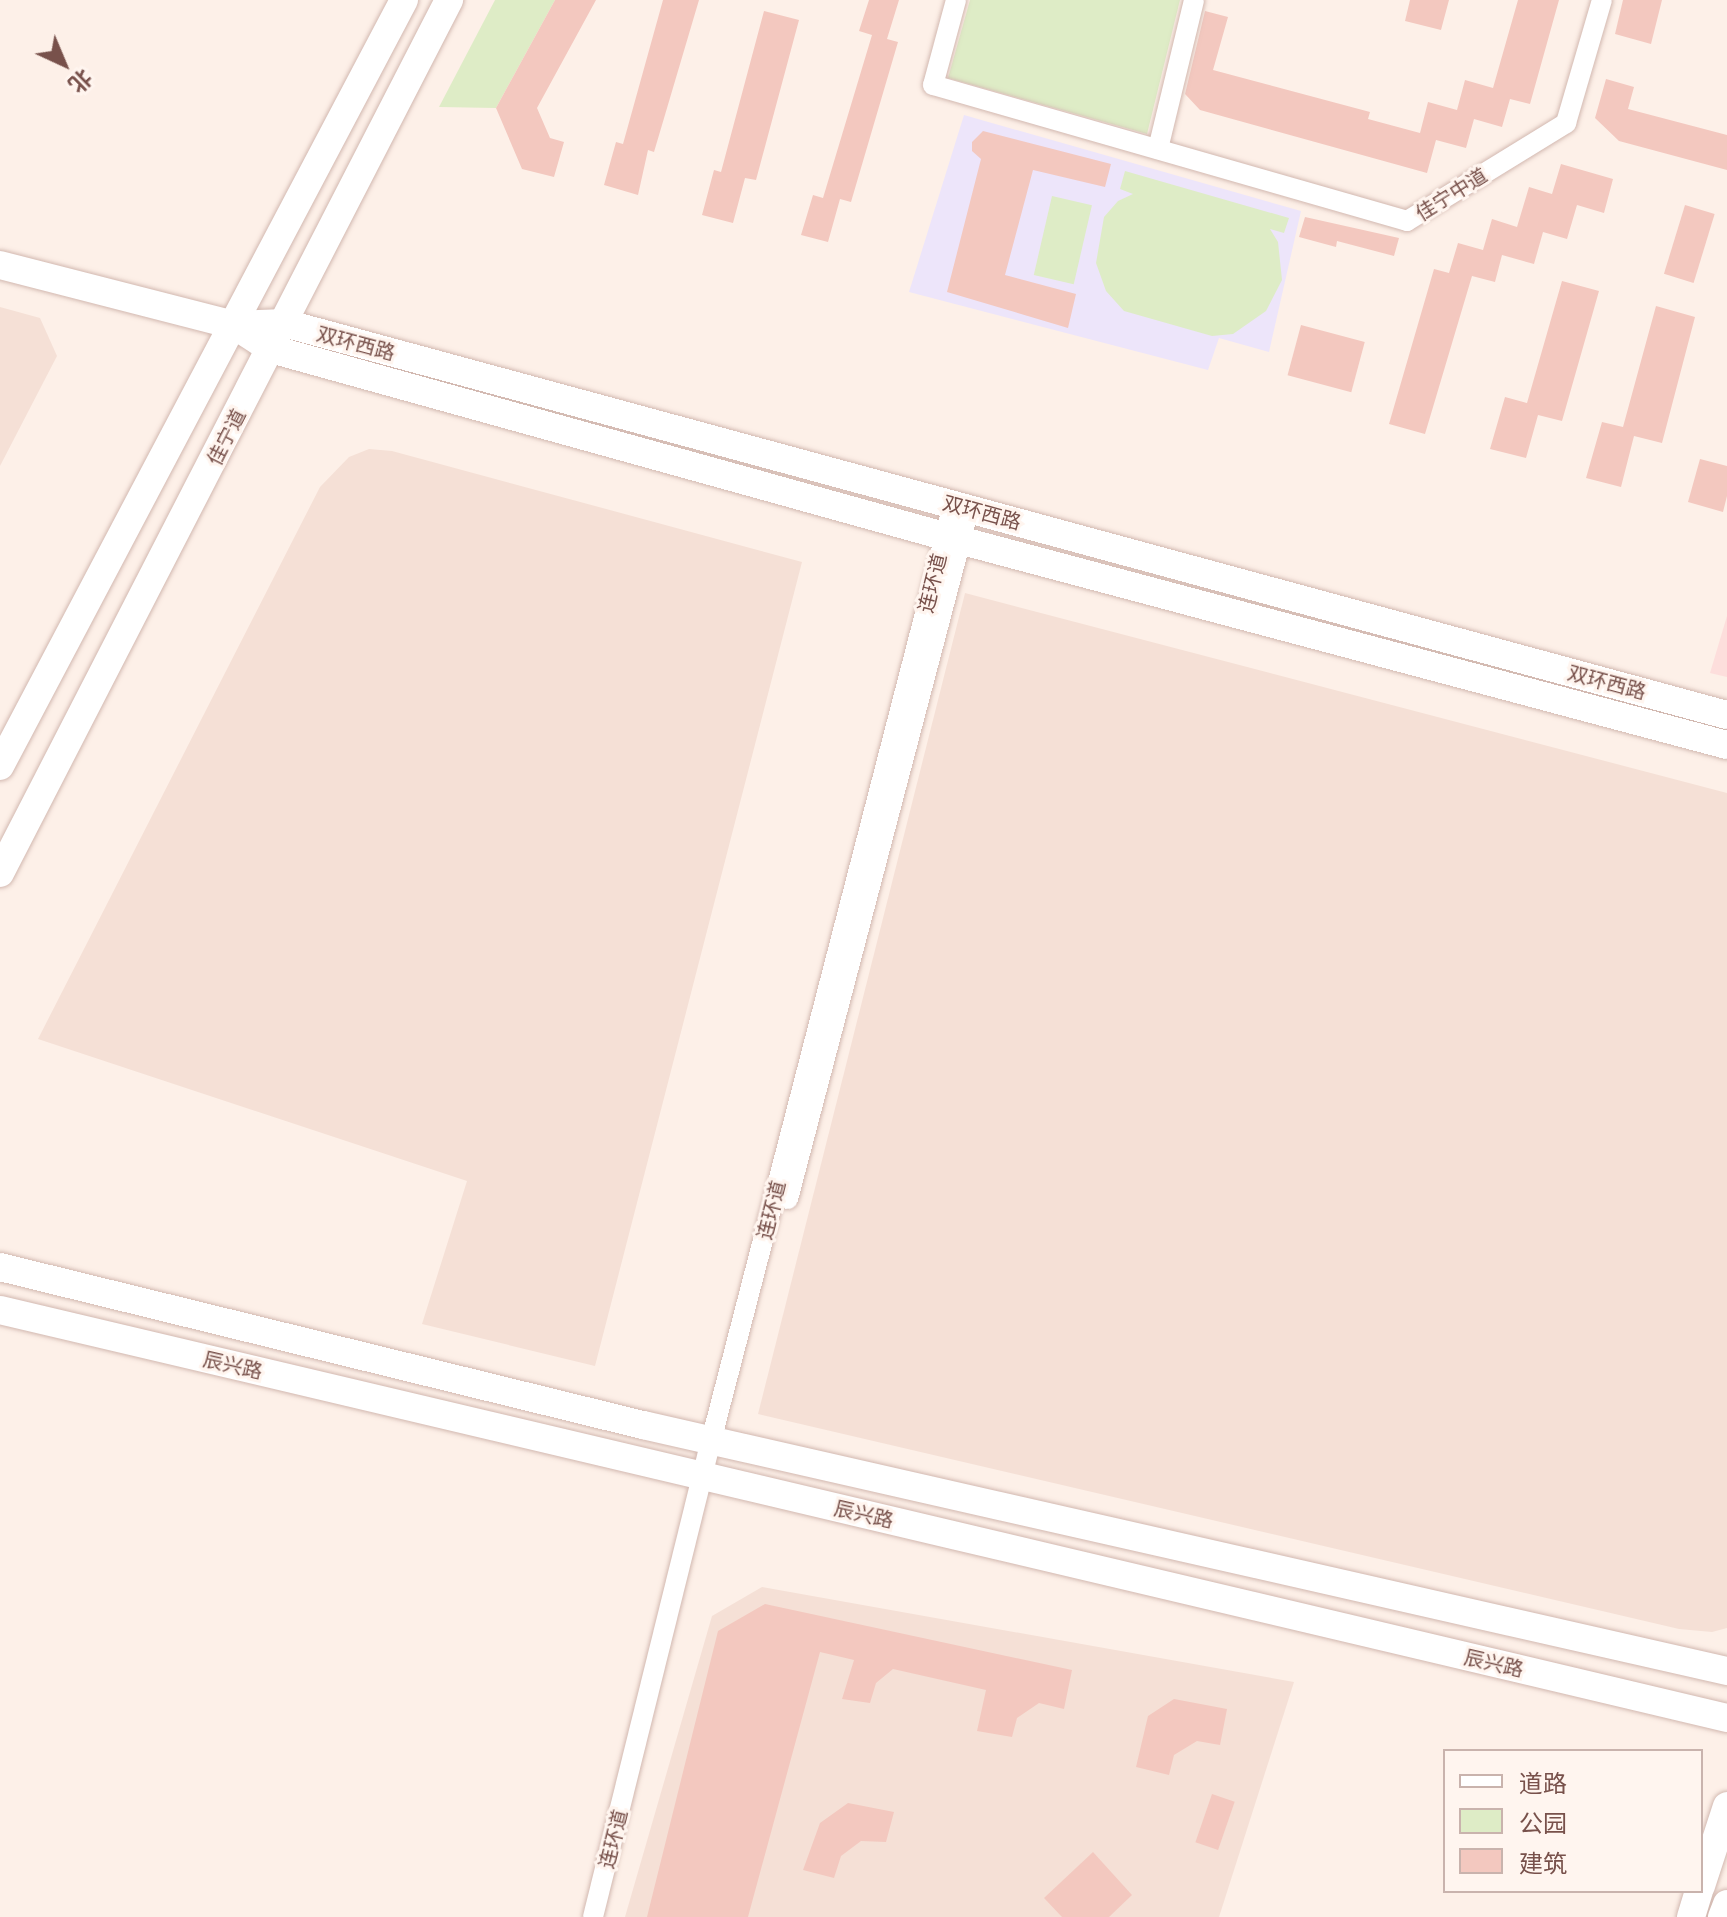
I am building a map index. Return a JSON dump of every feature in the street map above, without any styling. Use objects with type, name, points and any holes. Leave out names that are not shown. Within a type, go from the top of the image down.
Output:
[{"type":"main road","points":[[0,766],[404,0]]},
{"type":"main road","name":"佳宁道","points":[[0,873],[449,0]]},
{"type":"main road","points":[[0,265],[234,325]]},
{"type":"main road","name":"双环西路","points":[[234,325],[284,323],[1727,715]]},
{"type":"main road","name":"双环西路","points":[[234,325],[271,349],[952,538],[1727,745]]},
{"type":"main road","name":"辰兴路","points":[[0,1267],[717,1442],[1727,1671]]},
{"type":"main road","name":"辰兴路","points":[[0,1310],[1727,1718]]},
{"type":"main road","points":[[1703,1879],[1727,1806]]},
{"type":"main road","points":[[1691,1917],[1698,1893]]},
{"type":"main road","points":[[1722,1917],[1727,1904]]},
{"type":"street","name":"佳宁中道","points":[[956,0],[933,85],[1407,221],[1566,123],[1602,0]]},
{"type":"street","points":[[1158,149],[1194,0]]},
{"type":"street","name":"连环道","points":[[593,1917],[961,507]]},
{"type":"street","points":[[607,1917],[709,1478]]},
{"type":"shaded area","points":[[964,115],[1301,211],[1269,352],[1219,338],[1208,370],[909,292]]},
{"type":"shaded area","points":[[0,307],[40,318],[57,356],[0,466]]},
{"type":"shaded area","points":[[369,449],[392,451],[802,562],[595,1366],[422,1324],[467,1181],[38,1039],[320,487],[349,457]]},
{"type":"shaded area","points":[[965,593],[1727,793],[1727,1628],[1712,1632],[1679,1629],[758,1414]]},
{"type":"shaded area","points":[[1727,616],[1727,677],[1710,673]]},
{"type":"shaded area","points":[[762,1587],[1294,1682],[1219,1917],[625,1917],[712,1616]]},
{"type":"green space","points":[[495,0],[555,0],[496,108],[439,107]]},
{"type":"green space","points":[[970,0],[1180,0],[1147,134],[948,78]]},
{"type":"green space","points":[[1125,171],[1289,218],[1284,233],[1270,229],[1278,242],[1282,280],[1266,311],[1233,334],[1212,336],[1124,311],[1106,291],[1096,263],[1104,217],[1118,201],[1133,194],[1120,189]]},
{"type":"green space","points":[[1052,196],[1092,205],[1074,284],[1034,275]]},
{"type":"building","points":[[555,0],[596,0],[537,108],[550,138],[564,142],[554,177],[522,169],[496,108]]},
{"type":"building","points":[[663,0],[699,0],[654,152],[648,150],[638,195],[604,185],[616,142],[623,144]]},
{"type":"building","points":[[869,0],[899,0],[887,39],[898,42],[851,202],[840,199],[828,242],[801,235],[813,195],[823,198],[872,35],[859,31]]},
{"type":"building","points":[[1410,0],[1449,0],[1441,30],[1405,21]]},
{"type":"building","points":[[1518,0],[1559,0],[1530,104],[1510,99],[1502,127],[1474,119],[1466,148],[1436,140],[1427,173],[1200,110],[1185,94],[1205,11],[1228,17],[1213,70],[1370,112],[1368,119],[1420,133],[1428,102],[1457,110],[1465,80],[1493,88]]},
{"type":"building","points":[[1623,0],[1662,0],[1651,44],[1615,34]]},
{"type":"building","points":[[764,11],[799,20],[756,180],[745,178],[733,223],[702,215],[714,170],[721,172]]},
{"type":"building","points":[[1606,79],[1634,87],[1628,109],[1727,135],[1727,170],[1619,141],[1595,118]]},
{"type":"building","points":[[983,131],[1111,164],[1105,187],[1033,170],[1005,275],[1076,294],[1068,328],[947,292],[981,159],[972,151],[972,142]]},
{"type":"building","points":[[1561,164],[1613,179],[1604,213],[1577,205],[1567,239],[1543,232],[1534,264],[1502,255],[1495,282],[1472,276],[1425,434],[1389,424],[1434,269],[1449,273],[1458,243],[1483,250],[1492,219],[1517,227],[1529,187],[1552,194]]},
{"type":"building","points":[[1685,205],[1715,214],[1694,283],[1664,274]]},
{"type":"building","points":[[1305,217],[1399,238],[1394,256],[1337,241],[1336,247],[1299,237]]},
{"type":"building","points":[[1562,281],[1599,291],[1562,421],[1538,415],[1526,458],[1490,449],[1505,397],[1527,403]]},
{"type":"building","points":[[1656,306],[1695,317],[1662,443],[1634,436],[1621,487],[1586,478],[1602,422],[1623,427]]},
{"type":"building","points":[[1301,325],[1365,342],[1351,392],[1288,375]]},
{"type":"building","points":[[1700,459],[1727,466],[1727,496],[1723,512],[1688,502]]},
{"type":"building","points":[[765,1604],[1072,1670],[1064,1709],[1039,1703],[1017,1718],[1012,1737],[977,1731],[986,1690],[893,1669],[876,1683],[870,1703],[842,1699],[854,1660],[820,1652],[748,1917],[647,1917],[718,1631]]},
{"type":"building","points":[[1174,1699],[1227,1709],[1220,1745],[1197,1741],[1174,1755],[1169,1775],[1136,1767],[1148,1716]]},
{"type":"building","points":[[1212,1794],[1235,1802],[1218,1850],[1195,1842]]},
{"type":"building","points":[[848,1803],[894,1812],[886,1842],[861,1841],[841,1856],[834,1878],[803,1870],[820,1823]]},
{"type":"building","points":[[1093,1852],[1132,1895],[1109,1917],[1062,1917],[1044,1898]]}]
